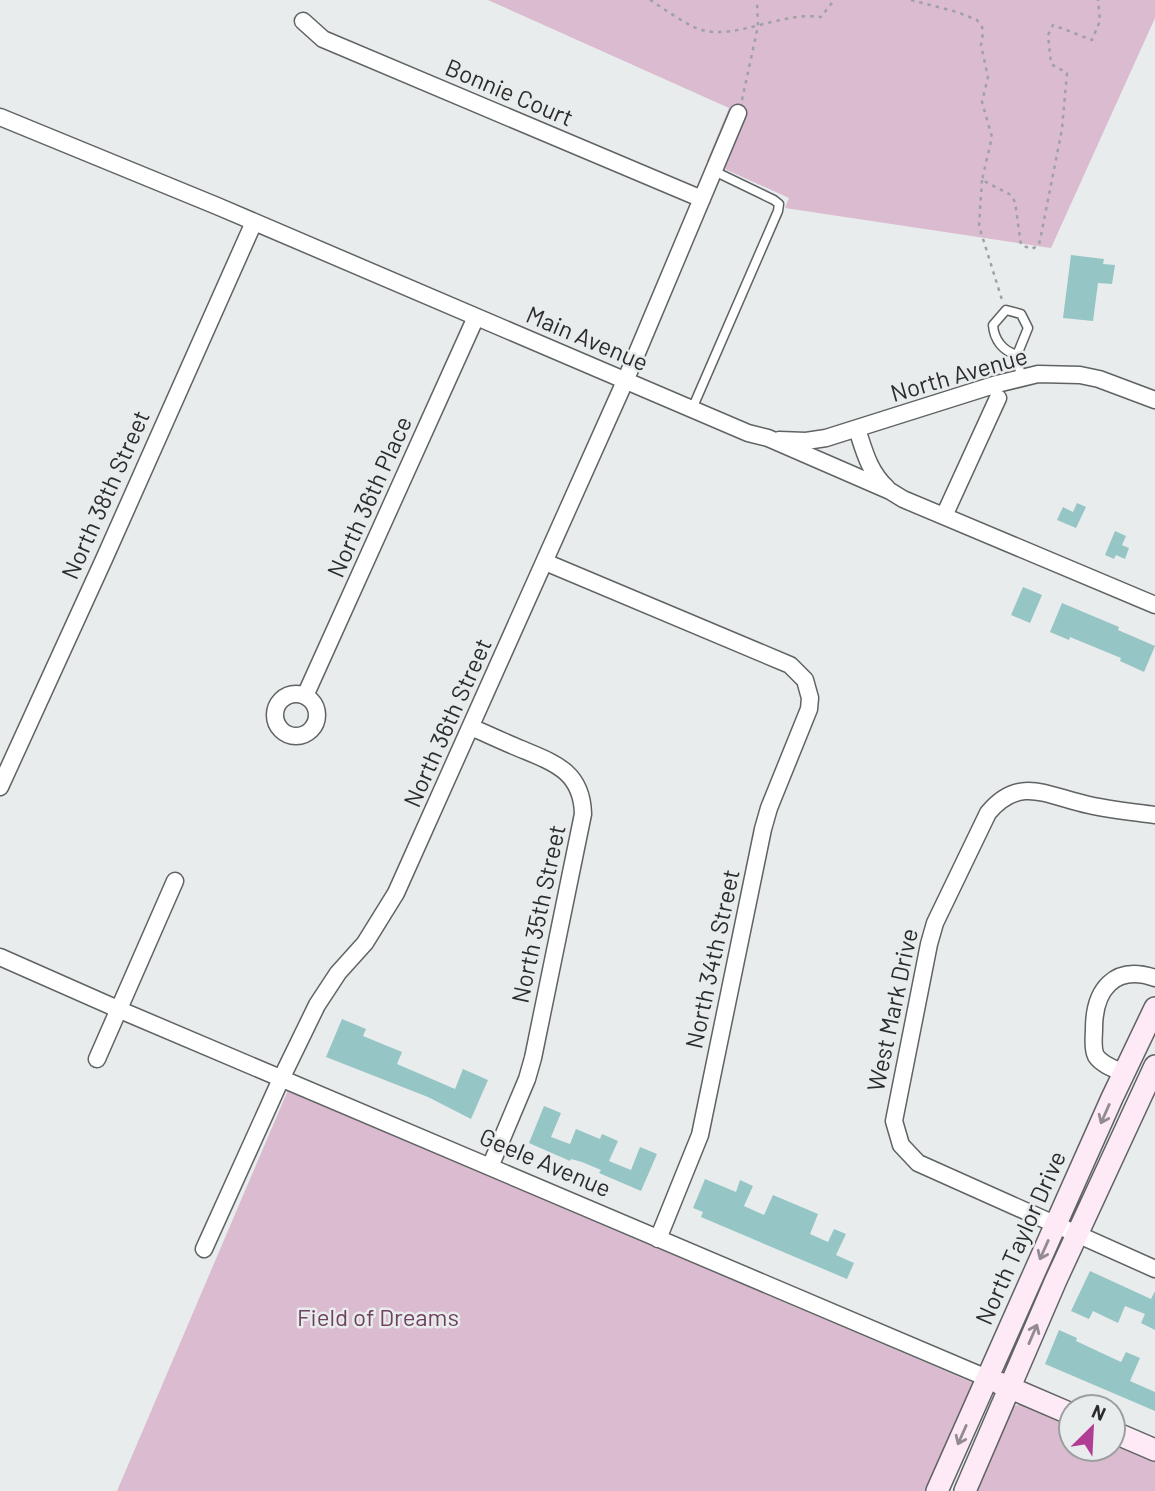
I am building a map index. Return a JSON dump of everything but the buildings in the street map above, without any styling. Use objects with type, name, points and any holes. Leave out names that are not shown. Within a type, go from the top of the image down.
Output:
[{"type":"main road","name":"North Taylor Drive","points":[[937,1491],[1155,1008]]},
{"type":"main road","name":"North Taylor Drive","points":[[965,1491],[1078,1233],[1152,1080]]},
{"type":"main road","name":"Geele Avenue","points":[[987,1378],[1057,1408]]},
{"type":"main road","points":[[1127,1438],[1155,1450]]},
{"type":"street","name":"Bonnie Court","points":[[303,21],[323,39],[702,199]]},
{"type":"street","name":"North 36th Street","points":[[205,1249],[317,1005],[338,973],[365,943],[396,893],[626,379],[738,113]]},
{"type":"street","name":"Main Avenue","points":[[0,117],[626,379],[748,433],[768,438],[903,499],[1155,605]]},
{"type":"street","name":"North 38th Street","points":[[0,787],[254,222]]},
{"type":"street","name":"North 36th Place","points":[[305,696],[476,317]]},
{"type":"street","name":"North Avenue","points":[[768,438],[806,441],[826,438],[1038,374],[1080,375],[1099,379],[1155,400]]},
{"type":"street","points":[[944,516],[998,398]]},
{"type":"street","points":[[857,429],[875,475],[890,491]]},
{"type":"street","name":"North 34th Street","points":[[545,562],[790,665],[799,671],[808,688],[810,709],[763,829],[699,1135],[658,1239]]},
{"type":"street","name":"North 35th Street","points":[[471,727],[556,764],[574,780],[583,814],[533,1058],[527,1079],[489,1167]]},
{"type":"street","name":"West Mark Drive","points":[[1155,815],[1093,806],[1029,790],[1006,797],[988,813],[935,923],[895,1109],[896,1133],[901,1145],[918,1163],[1155,1269]]},
{"type":"street","points":[[97,1059],[175,881]]},
{"type":"street","name":"Geele Avenue","points":[[0,957],[987,1378]]},
{"type":"street","points":[[1124,1073],[1102,1062],[1095,1053],[1094,1021],[1099,997],[1109,983],[1124,975],[1138,974],[1155,978]]},
{"type":"lane","points":[[692,409],[779,204],[714,171]]},
{"type":"lane","points":[[1017,355],[999,344],[994,335],[993,325],[1006,310],[1021,314],[1028,328],[1017,355],[1021,378]]},
{"type":"path","points":[[650,0],[702,30],[723,31],[758,26],[772,20],[809,15],[821,17],[834,0]]},
{"type":"path","points":[[738,113],[758,26],[757,0]]},
{"type":"path","points":[[911,0],[957,12],[976,20],[982,27],[981,45],[988,77],[982,102],[992,137],[982,180],[979,226],[1006,310]]},
{"type":"path","points":[[982,180],[1011,195],[1015,202],[1021,245],[1032,249],[1038,245],[1062,129],[1067,73],[1051,64],[1048,35],[1053,25],[1092,40],[1100,21],[1098,0]]},
{"type":"green space","points":[[488,0],[1155,0],[1155,18],[1051,248],[785,208],[789,198],[707,161],[729,108]]},
{"type":"green space","name":"Field of Dreams","points":[[288,1090],[976,1384],[928,1491],[117,1491]]},
{"type":"green space","points":[[1021,1404],[1057,1419],[1057,1463],[1127,1463],[1127,1449],[1155,1461],[1155,1491],[972,1491],[1012,1407]]}]
